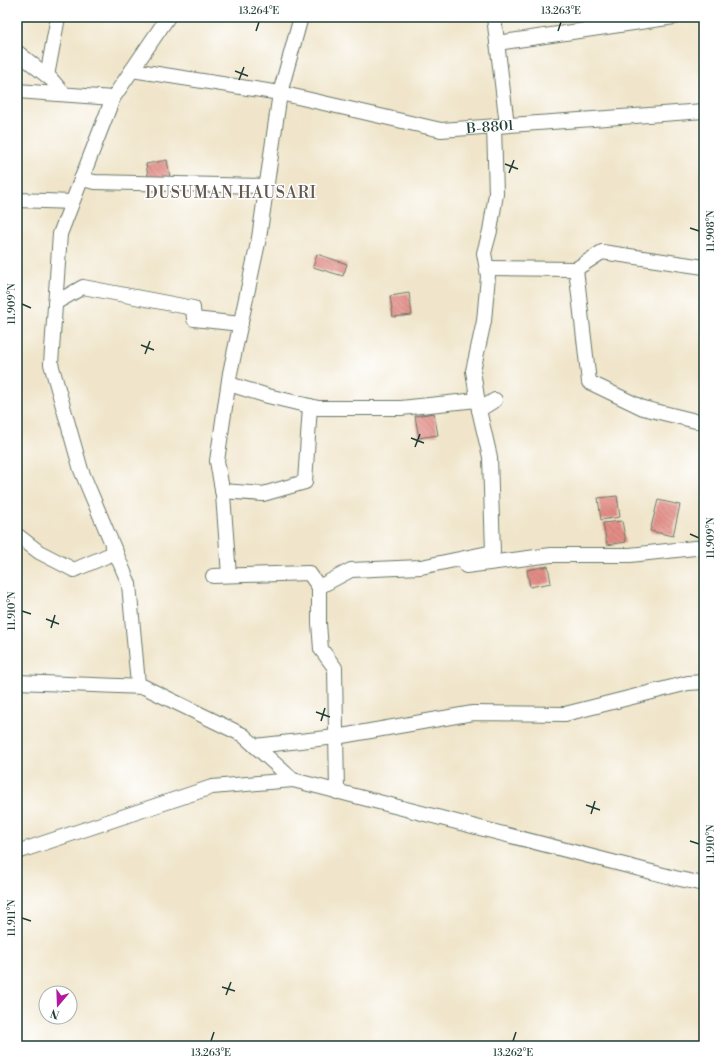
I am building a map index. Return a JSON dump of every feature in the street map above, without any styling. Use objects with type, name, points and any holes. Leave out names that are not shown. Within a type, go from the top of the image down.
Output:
[{"type":"street","points":[[47,76],[58,17]]},
{"type":"street","points":[[168,17],[113,98],[60,234],[51,364],[81,470],[129,584],[138,684],[243,735],[293,780]]},
{"type":"street","points":[[229,575],[222,491],[217,461],[229,384],[259,238],[280,93],[301,17]]},
{"type":"street","points":[[319,587],[351,570],[421,567],[493,552],[490,457],[478,405],[473,371],[484,321],[488,276],[484,253],[490,231],[496,194],[501,126],[497,43],[494,17]]},
{"type":"street","points":[[497,43],[674,17]]},
{"type":"street","points":[[17,52],[47,76],[64,94]]},
{"type":"street","name":"B-8801","points":[[132,70],[280,93],[442,130],[704,111]]},
{"type":"street","points":[[17,91],[113,98]]},
{"type":"street","points":[[81,179],[95,182],[266,186]]},
{"type":"street","points":[[17,200],[72,202]]},
{"type":"street","points":[[487,268],[576,269],[602,252],[704,267]]},
{"type":"street","points":[[576,269],[589,382],[643,408],[704,423]]},
{"type":"street","points":[[55,303],[84,287],[193,308],[194,319],[241,324]]},
{"type":"street","points":[[229,384],[268,396],[318,408],[401,408],[478,405],[495,400]]},
{"type":"street","points":[[222,491],[263,494],[304,482],[310,406]]},
{"type":"street","points":[[17,536],[39,552],[74,570],[116,552]]},
{"type":"street","points":[[462,558],[464,566],[551,555],[630,555],[704,547]]},
{"type":"street","points":[[213,576],[309,573],[319,587],[321,649],[335,668],[337,792]]},
{"type":"street","points":[[17,682],[144,687]]},
{"type":"street","points":[[255,746],[336,737],[473,714],[565,714],[688,683],[704,682]]},
{"type":"street","points":[[17,852],[212,787],[293,780],[675,878],[704,884]]},
{"type":"building","points":[[167,160],[170,177],[149,181],[146,164]]},
{"type":"building","points":[[317,254],[347,264],[343,276],[313,267]]},
{"type":"building","points":[[409,293],[412,315],[393,317],[390,296]]},
{"type":"building","points":[[434,413],[438,435],[419,438],[415,416]]},
{"type":"building","points":[[617,496],[620,517],[601,520],[598,498]]},
{"type":"building","points":[[658,500],[680,505],[673,536],[650,531]]},
{"type":"building","points":[[622,521],[626,542],[607,545],[603,523]]},
{"type":"building","points":[[548,566],[551,583],[530,587],[527,570]]},
{"type":"district","name":"DUSUMAN HAUSARI","points":[[231,192]]}]
